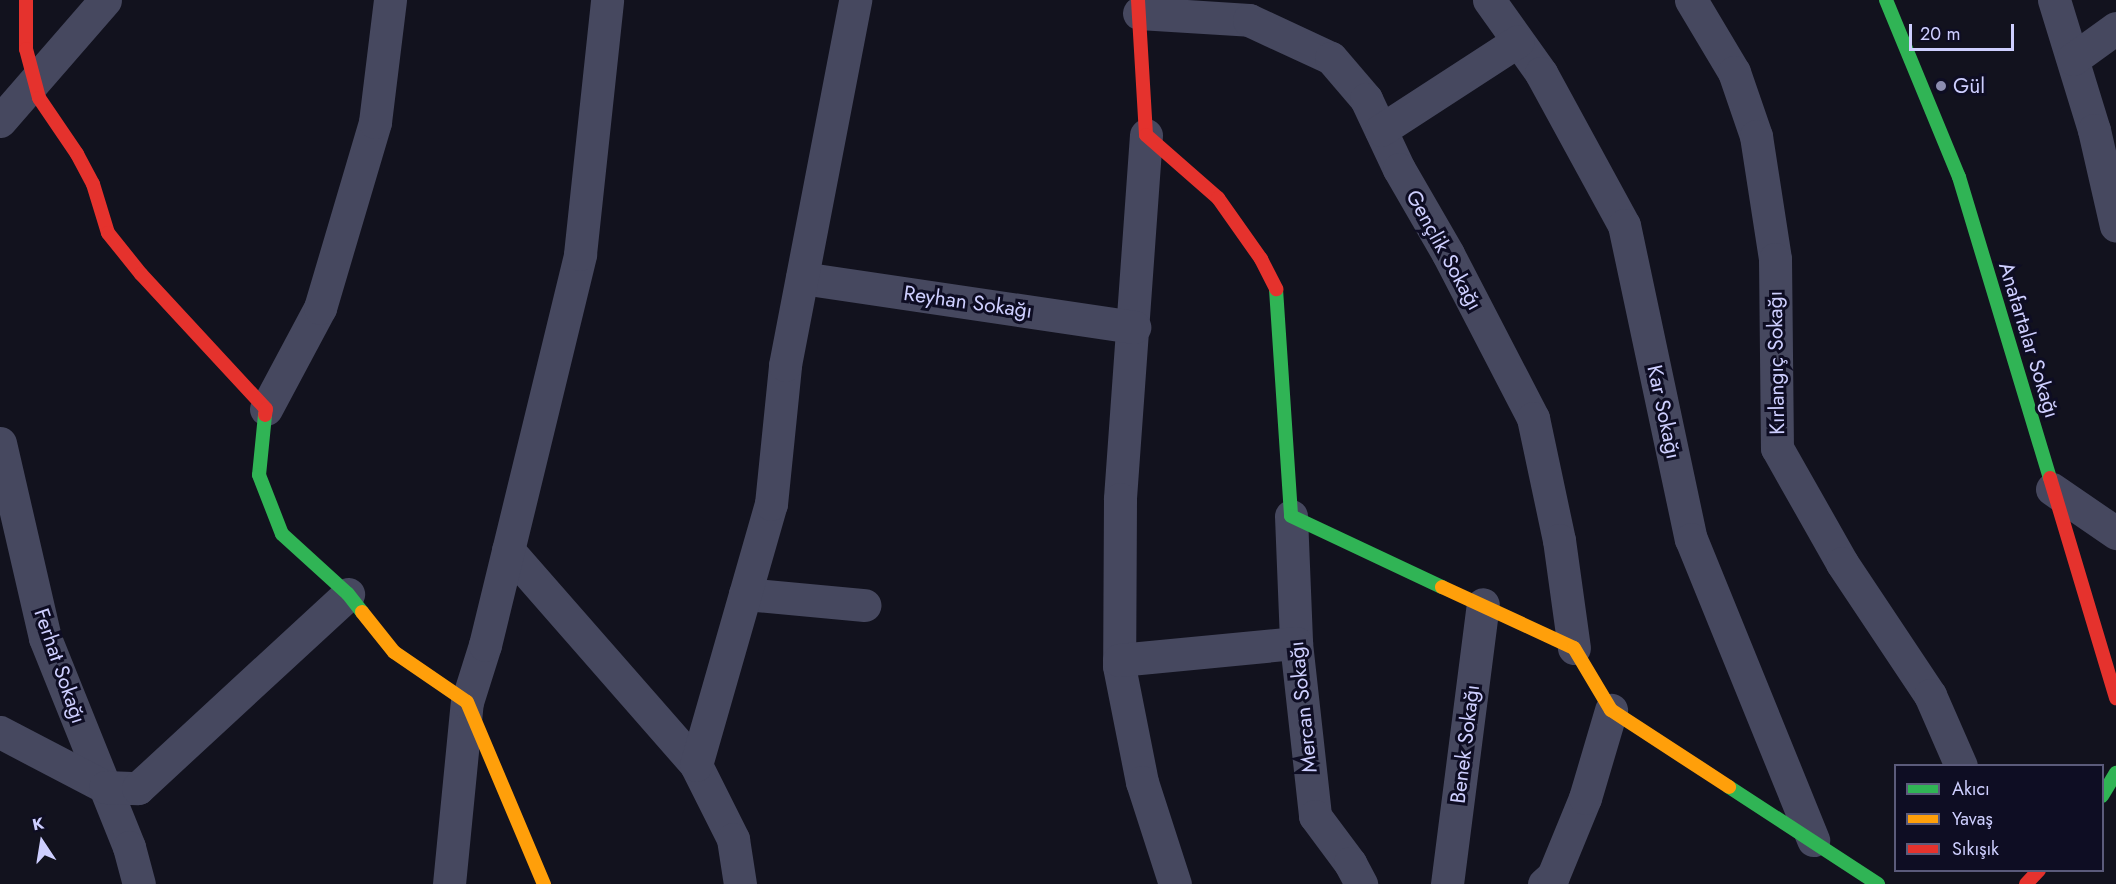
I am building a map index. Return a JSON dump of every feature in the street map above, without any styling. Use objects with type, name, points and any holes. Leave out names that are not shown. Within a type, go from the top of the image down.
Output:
[{"type":"street","points":[[26,0],[26,49],[39,98],[93,184],[108,233],[141,274],[266,410]]},
{"type":"street","points":[[0,121],[105,0]]},
{"type":"street","points":[[390,0],[375,122],[324,297],[266,410],[259,475],[282,534],[348,594],[393,652],[467,702],[541,872],[544,884]]},
{"type":"street","points":[[449,884],[467,702],[508,550],[580,254],[607,0]]},
{"type":"street","points":[[696,765],[771,504],[785,365],[855,0]]},
{"type":"street","name":"Kar Sokağı","points":[[1489,0],[1541,73],[1624,225],[1691,539],[1813,840]]},
{"type":"street","name":"Kırlangıç Sokağı","points":[[1691,0],[1734,72],[1756,136],[1775,259],[1777,448],[1842,563],[1930,695],[1961,764]]},
{"type":"street","name":"Anafartalar Sokağı","points":[[1886,0],[1959,177],[2116,698]]},
{"type":"street","points":[[2054,0],[2094,130],[2116,226]]},
{"type":"street","points":[[1139,7],[1146,135],[1120,499],[1119,660],[1142,783],[1175,884]]},
{"type":"street","name":"Gençlik Sokağı","points":[[1139,7],[1250,20],[1331,58],[1366,99],[1399,169],[1448,254],[1533,418],[1559,540],[1574,648]]},
{"type":"street","points":[[2073,59],[2116,28]]},
{"type":"street","points":[[1381,130],[1518,40]]},
{"type":"street","points":[[1146,135],[1218,198],[1261,260],[1277,291],[1291,516],[1574,648],[1611,710],[1878,884]]},
{"type":"street","name":"Reyhan Sokağı","points":[[802,278],[1134,327]]},
{"type":"street","name":"Ferhat Sokağı","points":[[0,442],[45,638],[129,847],[139,884]]},
{"type":"street","points":[[2052,489],[2116,533]]},
{"type":"street","name":"Mercan Sokağı","points":[[1291,516],[1296,643],[1315,816],[1350,863],[1361,884]]},
{"type":"street","points":[[508,550],[696,765],[734,839],[740,884]]},
{"type":"street","points":[[0,732],[105,787],[138,788],[348,594]]},
{"type":"street","points":[[745,594],[864,604]]},
{"type":"street","name":"Benek Sokağı","points":[[1447,884],[1483,604]]},
{"type":"street","points":[[1119,660],[1296,643]]},
{"type":"street","points":[[1544,884],[1553,876],[1585,798],[1611,710]]},
{"type":"street","points":[[2104,794],[2116,773]]},
{"type":"street","points":[[2026,884],[2037,872]]},
{"type":"traffic: fast","points":[[1886,0],[1959,177],[2050,478]]},
{"type":"traffic: fast","points":[[1276,289],[1291,516],[1442,587]]},
{"type":"traffic: fast","points":[[265,415],[259,475],[282,534],[348,594],[362,612]]},
{"type":"traffic: fast","points":[[2104,793],[2116,773]]},
{"type":"traffic: fast","points":[[1729,787],[1878,884]]},
{"type":"traffic: slow","points":[[1442,587],[1574,648],[1611,710],[1729,787]]},
{"type":"traffic: slow","points":[[362,612],[394,652],[467,702],[544,884]]},
{"type":"traffic: jam","points":[[26,0],[26,49],[39,98],[77,154],[93,184],[108,233],[141,274],[266,409],[265,415]]},
{"type":"traffic: jam","points":[[1138,0],[1146,135],[1218,198],[1261,259],[1276,289]]},
{"type":"traffic: jam","points":[[2050,478],[2116,698]]},
{"type":"traffic: jam","points":[[2026,884],[2037,872]]},
{"type":"place","name":"Gül","points":[[1941,86]]}]
